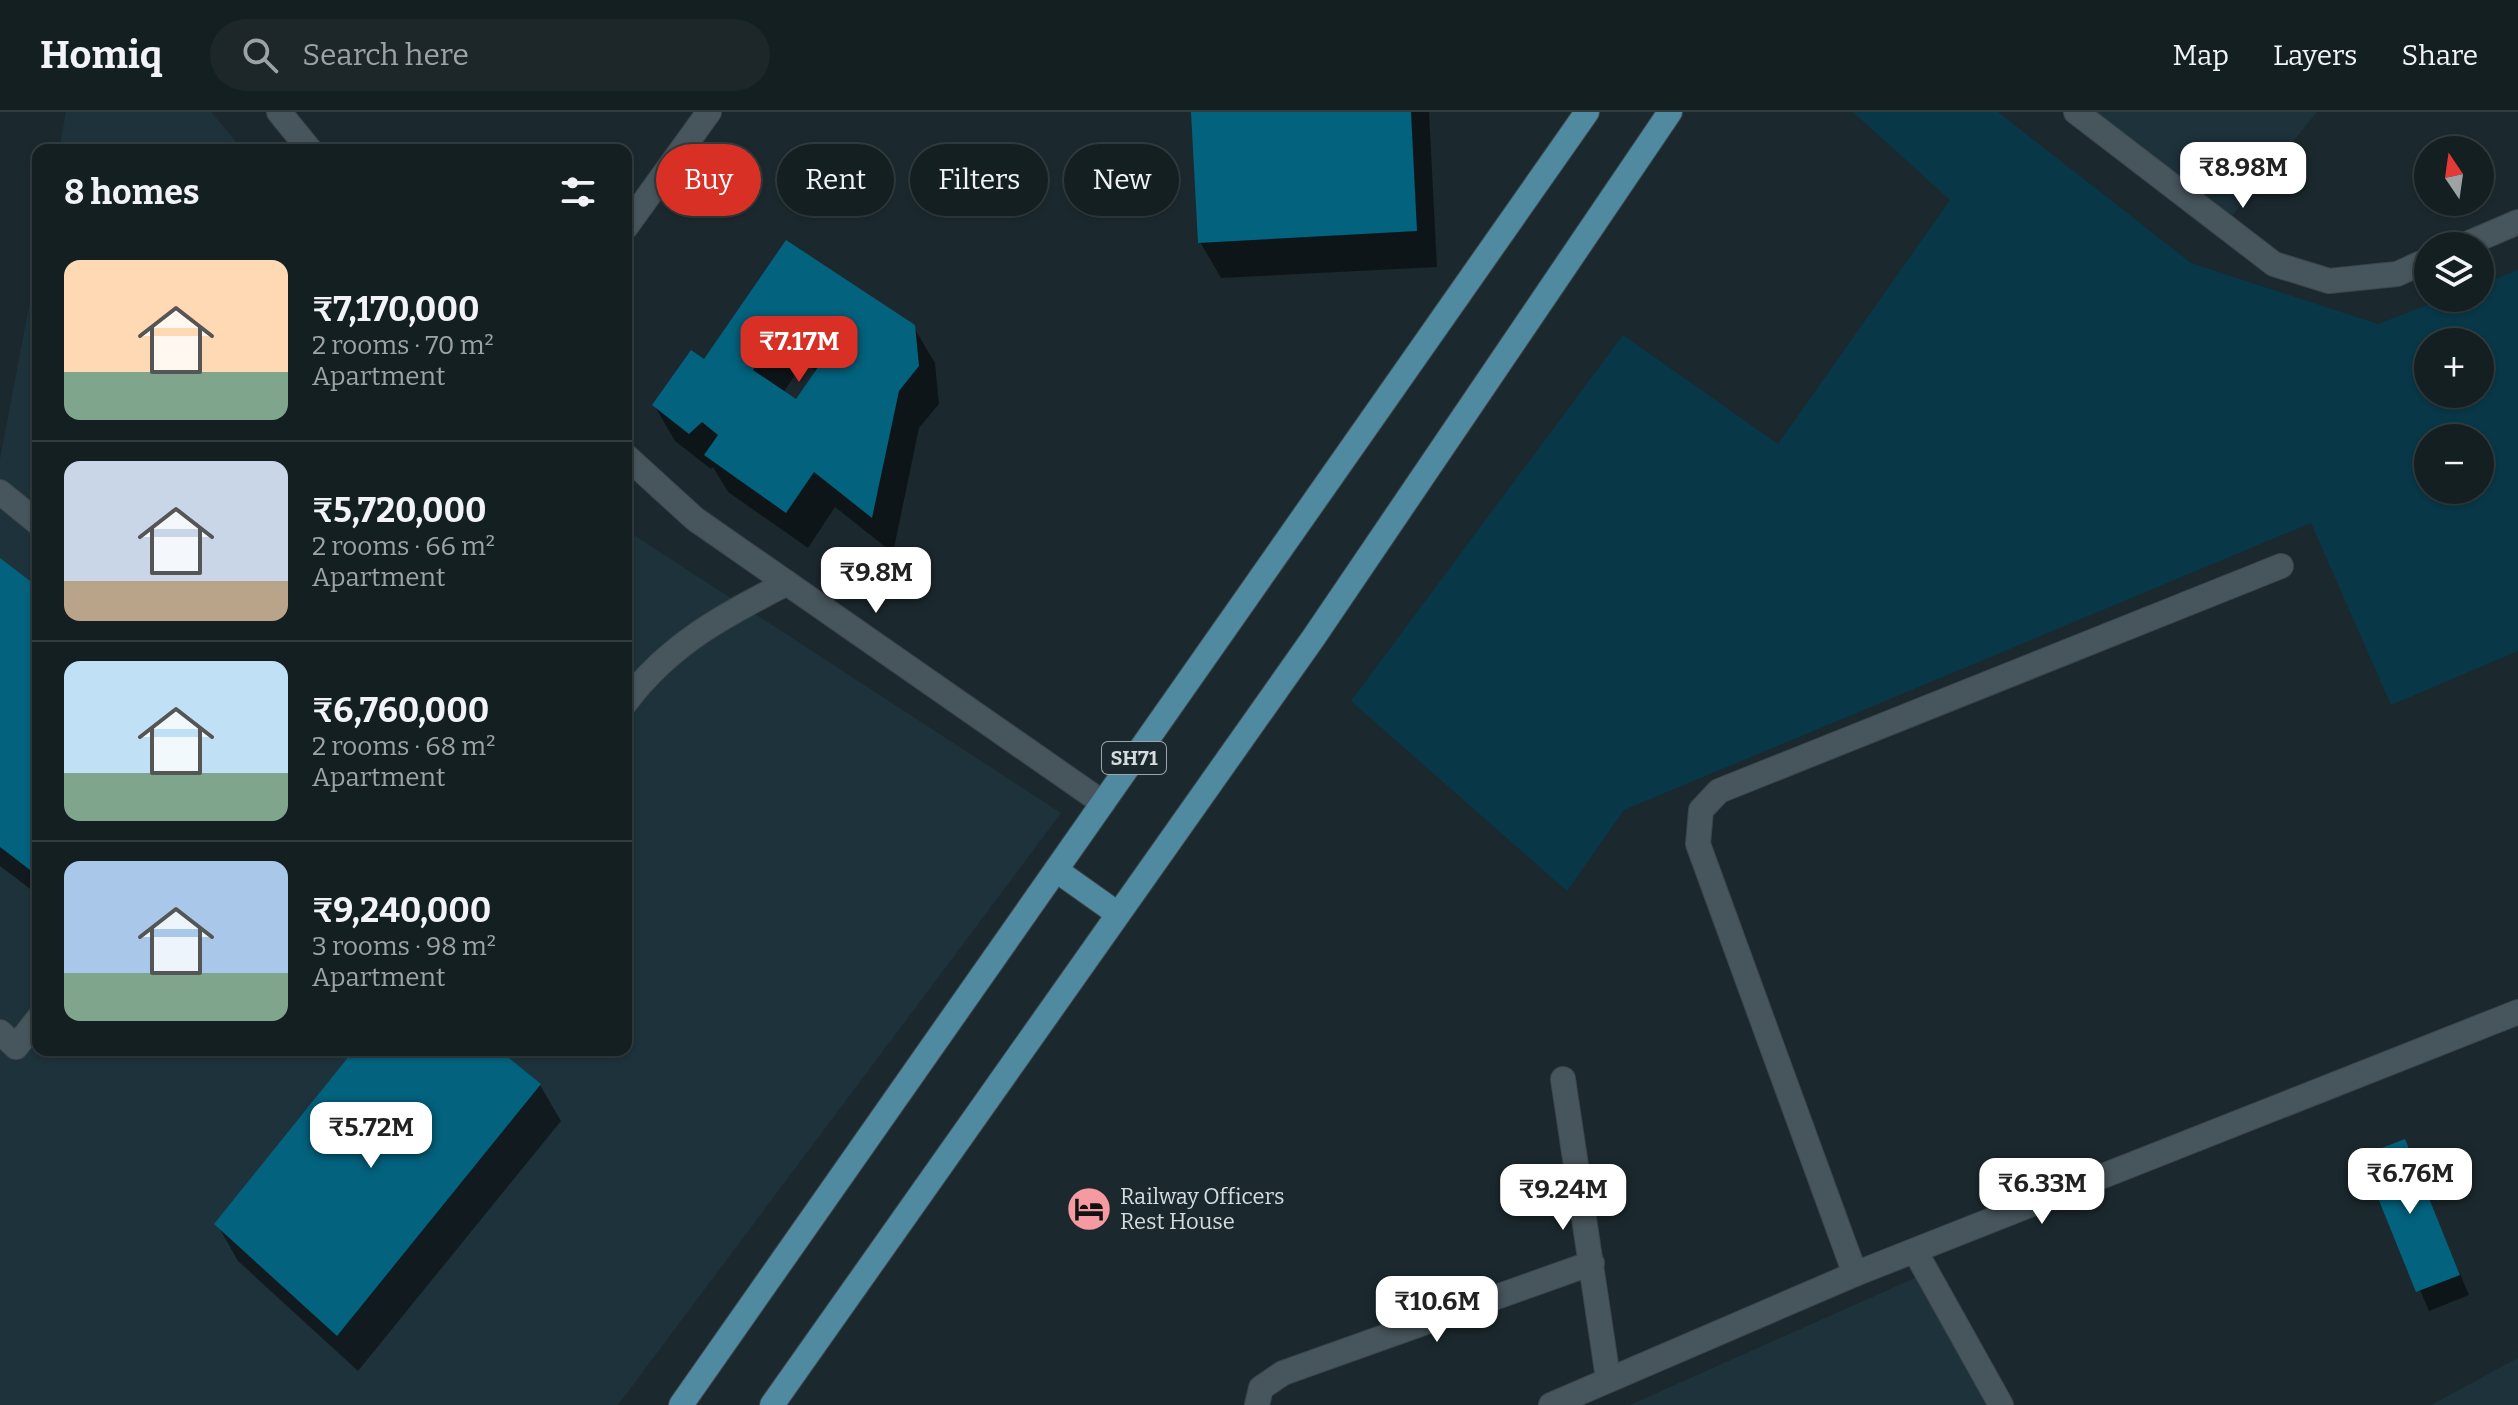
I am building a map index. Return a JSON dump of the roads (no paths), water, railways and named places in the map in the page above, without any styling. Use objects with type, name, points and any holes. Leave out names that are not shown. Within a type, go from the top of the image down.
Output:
[{"type":"main road","name":"SH71","points":[[681,1405],[1587,112]]},
{"type":"main road","points":[[772,1405],[1323,624],[1670,112]]},
{"type":"main road","points":[[1056,870],[1118,914]]},
{"type":"street","points":[[279,112],[305,144]]},
{"type":"street","points":[[632,219],[709,112]]},
{"type":"street","points":[[2076,112],[2274,264],[2329,281],[2397,274],[2414,266]]},
{"type":"street","points":[[2494,232],[2518,222]]},
{"type":"street","points":[[632,461],[695,519],[1103,803]]},
{"type":"street","points":[[0,492],[32,518]]},
{"type":"street","points":[[1855,1274],[1698,844],[1701,810],[1719,791],[2281,566]]},
{"type":"street","points":[[634,674],[712,621],[787,583]]},
{"type":"street","points":[[1551,1405],[1855,1274],[2518,1012]]},
{"type":"street","points":[[0,1032],[16,1047],[32,1027]]},
{"type":"street","points":[[1563,1079],[1608,1378]]},
{"type":"street","points":[[1915,1251],[2001,1405]]},
{"type":"street","points":[[1257,1405],[1261,1388],[1283,1373],[1592,1263]]},
{"type":"place","name":"Railway Officers Rest House","points":[[1089,1209]]}]
